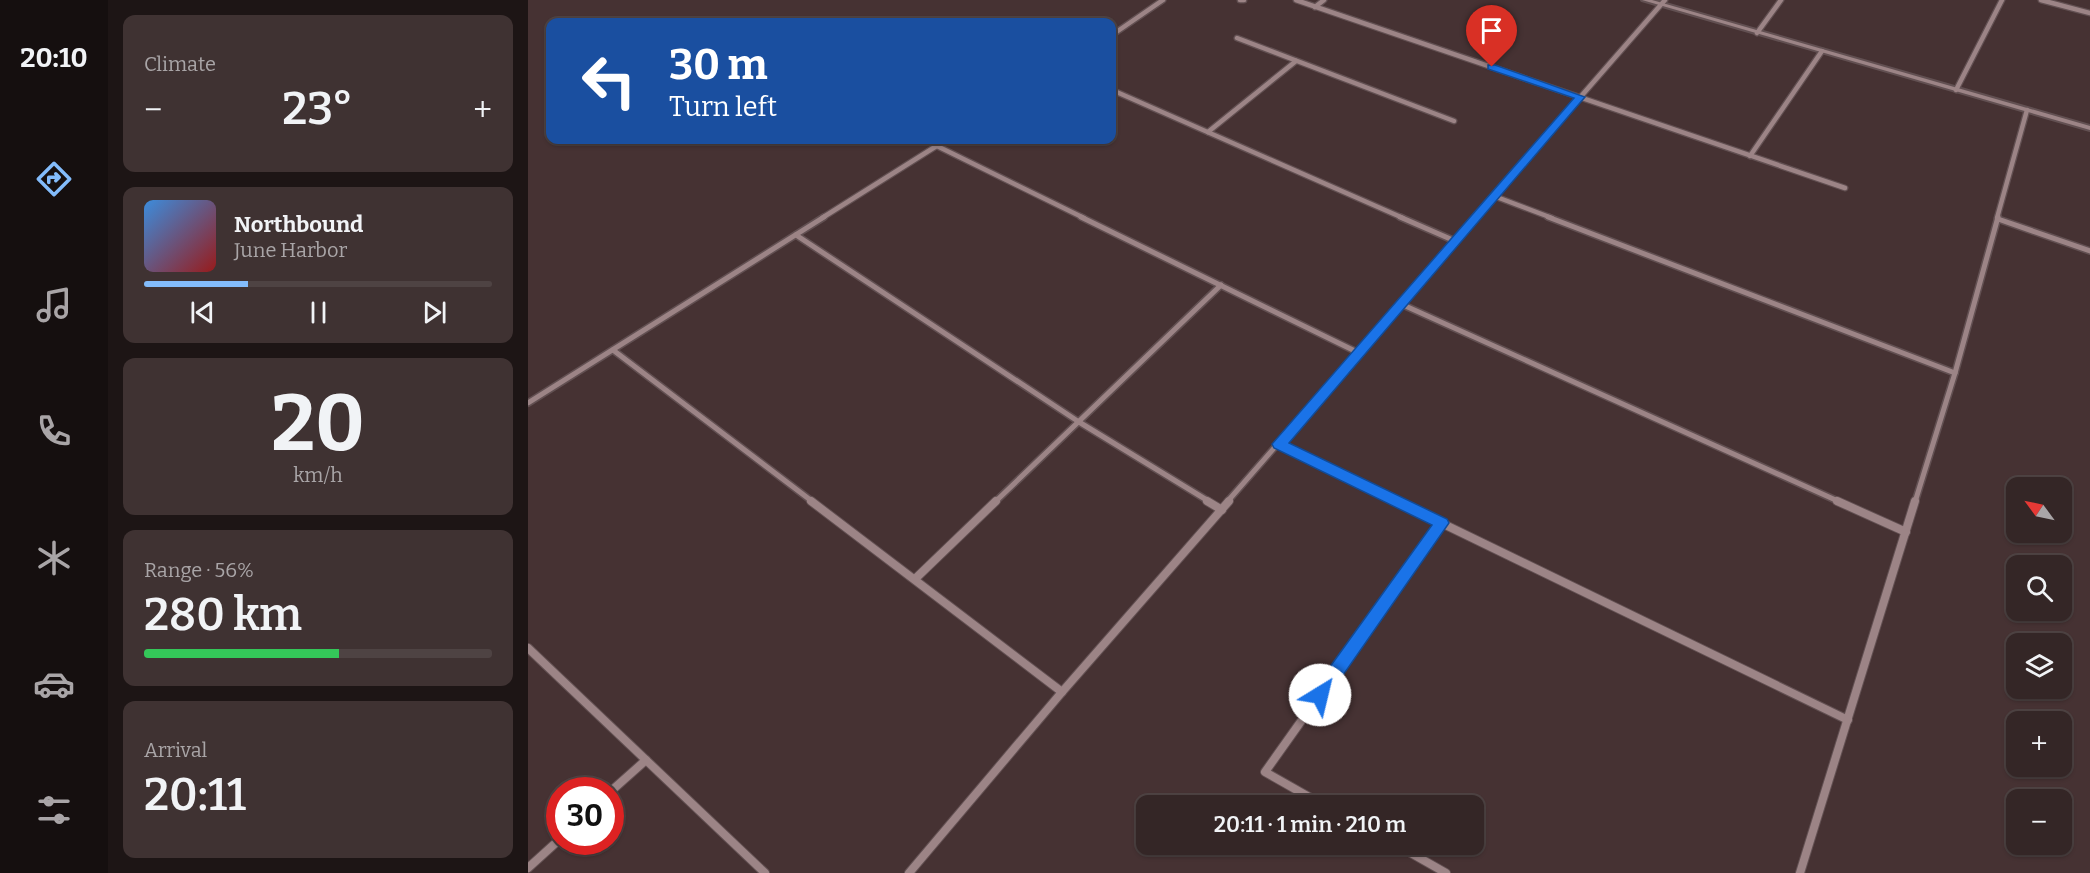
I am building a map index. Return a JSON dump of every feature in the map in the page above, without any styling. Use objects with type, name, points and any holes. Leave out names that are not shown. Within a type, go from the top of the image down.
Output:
[{"type":"street","points":[[1116,32],[1163,0]]},
{"type":"street","points":[[1296,0],[1845,188]]},
{"type":"street","points":[[1315,7],[1324,0]]},
{"type":"street","points":[[1644,0],[1663,2],[1757,33],[2090,128]]},
{"type":"street","points":[[1757,33],[1781,0]]},
{"type":"street","points":[[1956,90],[2002,0]]},
{"type":"street","points":[[2041,0],[2090,13]]},
{"type":"street","points":[[2063,6],[2066,0]]},
{"type":"street","points":[[909,873],[1062,692],[1663,2]]},
{"type":"street","points":[[1237,38],[1454,121]]},
{"type":"street","points":[[1750,156],[1822,51]]},
{"type":"street","points":[[1208,132],[1296,61]]},
{"type":"street","points":[[1116,92],[1455,241]]},
{"type":"street","points":[[1800,873],[1955,373],[2027,110]]},
{"type":"street","points":[[528,403],[940,144]]},
{"type":"street","points":[[937,146],[1359,353]]},
{"type":"street","points":[[1494,196],[1955,373]]},
{"type":"street","points":[[1998,219],[2090,251]]},
{"type":"street","points":[[796,235],[1079,422],[1222,510]]},
{"type":"street","points":[[915,579],[1221,285]]},
{"type":"street","points":[[1401,304],[1906,532]]},
{"type":"street","points":[[613,350],[1062,692]]},
{"type":"street","points":[[1279,444],[1848,720]]},
{"type":"street","points":[[1306,795],[1265,772],[1442,523]]},
{"type":"street","points":[[528,648],[765,873]]},
{"type":"street","points":[[624,780],[646,760]]},
{"type":"street","points":[[528,868],[546,852]]},
{"type":"street","points":[[1414,855],[1446,873]]},
{"type":"route","points":[[1320,695],[1442,523],[1279,444],[1580,97],[1492,67]]}]
